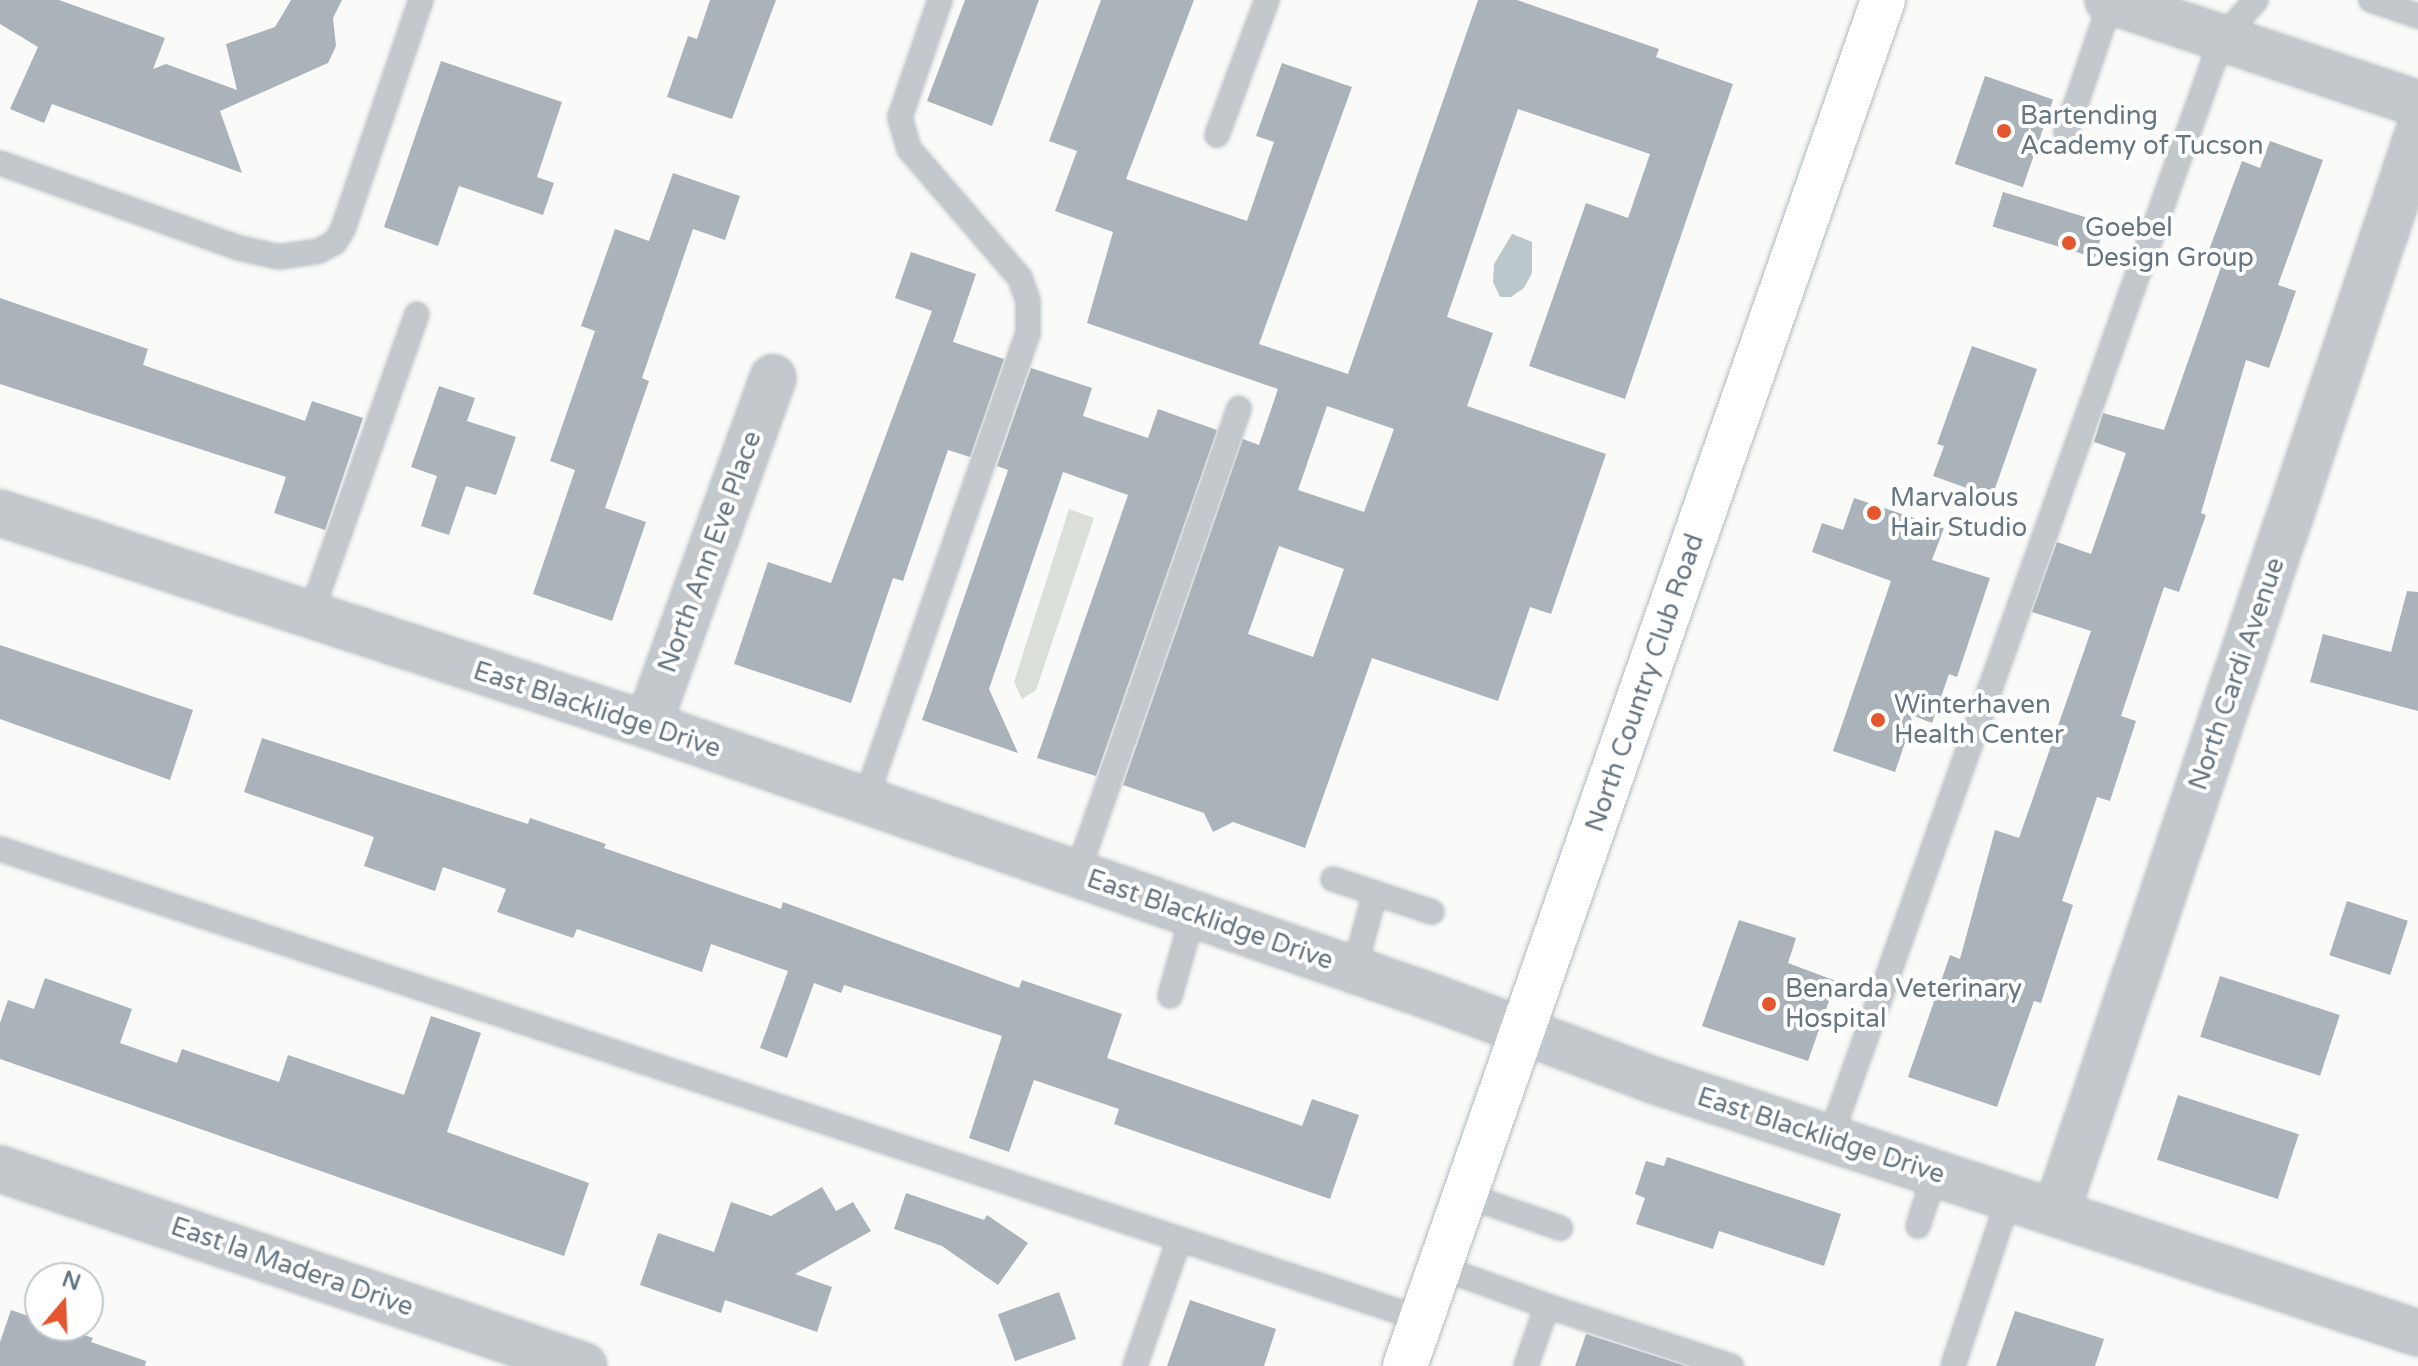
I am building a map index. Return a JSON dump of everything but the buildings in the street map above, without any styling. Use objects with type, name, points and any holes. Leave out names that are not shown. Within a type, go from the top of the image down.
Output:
[{"type":"main road","name":"North Country Club Road","points":[[1405,1366],[1883,0]]},
{"type":"street","points":[[2109,1],[2418,104]]},
{"type":"street","name":"North Cardi Avenue","points":[[2056,1213],[2418,134]]},
{"type":"street","name":"North Ann Eve Place","points":[[648,725],[773,378]]},
{"type":"street","name":"East Blacklidge Drive","points":[[0,513],[648,725],[1354,970],[1523,1033],[2418,1333]]},
{"type":"street","name":"East la Madera Drive","points":[[0,1169],[584,1366]]},
{"type":"lane","points":[[0,163],[239,248],[279,257],[319,251],[335,242],[343,229],[421,0]]},
{"type":"lane","points":[[865,801],[1028,334],[1028,301],[1020,278],[909,149],[900,117],[940,0]]},
{"type":"lane","points":[[1217,135],[1267,0]]},
{"type":"lane","points":[[1830,1138],[2222,38],[2256,0]]},
{"type":"lane","points":[[2371,0],[2418,16]]},
{"type":"lane","points":[[2066,133],[2109,1]]},
{"type":"lane","points":[[310,616],[417,314]]},
{"type":"lane","points":[[1077,874],[1239,408]]},
{"type":"lane","points":[[0,849],[1421,1319]]},
{"type":"lane","points":[[1333,879],[1432,912]]},
{"type":"lane","points":[[1354,970],[1375,893]]},
{"type":"lane","points":[[1170,996],[1193,914]]},
{"type":"lane","points":[[1918,1226],[1935,1173]]},
{"type":"lane","points":[[1465,1195],[1560,1228]]},
{"type":"lane","points":[[1953,1366],[2009,1198]]},
{"type":"lane","points":[[1135,1366],[1179,1240]]},
{"type":"lane","points":[[1439,1267],[1731,1366]]},
{"type":"lane","points":[[1526,1366],[1547,1306]]},
{"type":"shaded area","points":[[1512,234],[1532,242],[1532,273],[1524,288],[1511,297],[1500,297],[1493,282],[1494,264]]},
{"type":"shaded area","points":[[1069,509],[1094,518],[1036,690],[1022,699],[1014,682]]},
{"type":"place","name":"Bartending Academy of Tucson","points":[[2004,131]]},
{"type":"place","name":"Goebel Design Group","points":[[2069,243]]},
{"type":"place","name":"Marvalous Hair Studio","points":[[1874,513]]},
{"type":"place","name":"Winterhaven Health Center","points":[[1878,720]]},
{"type":"place","name":"Benarda Veterinary Hospital","points":[[1769,1004]]}]
